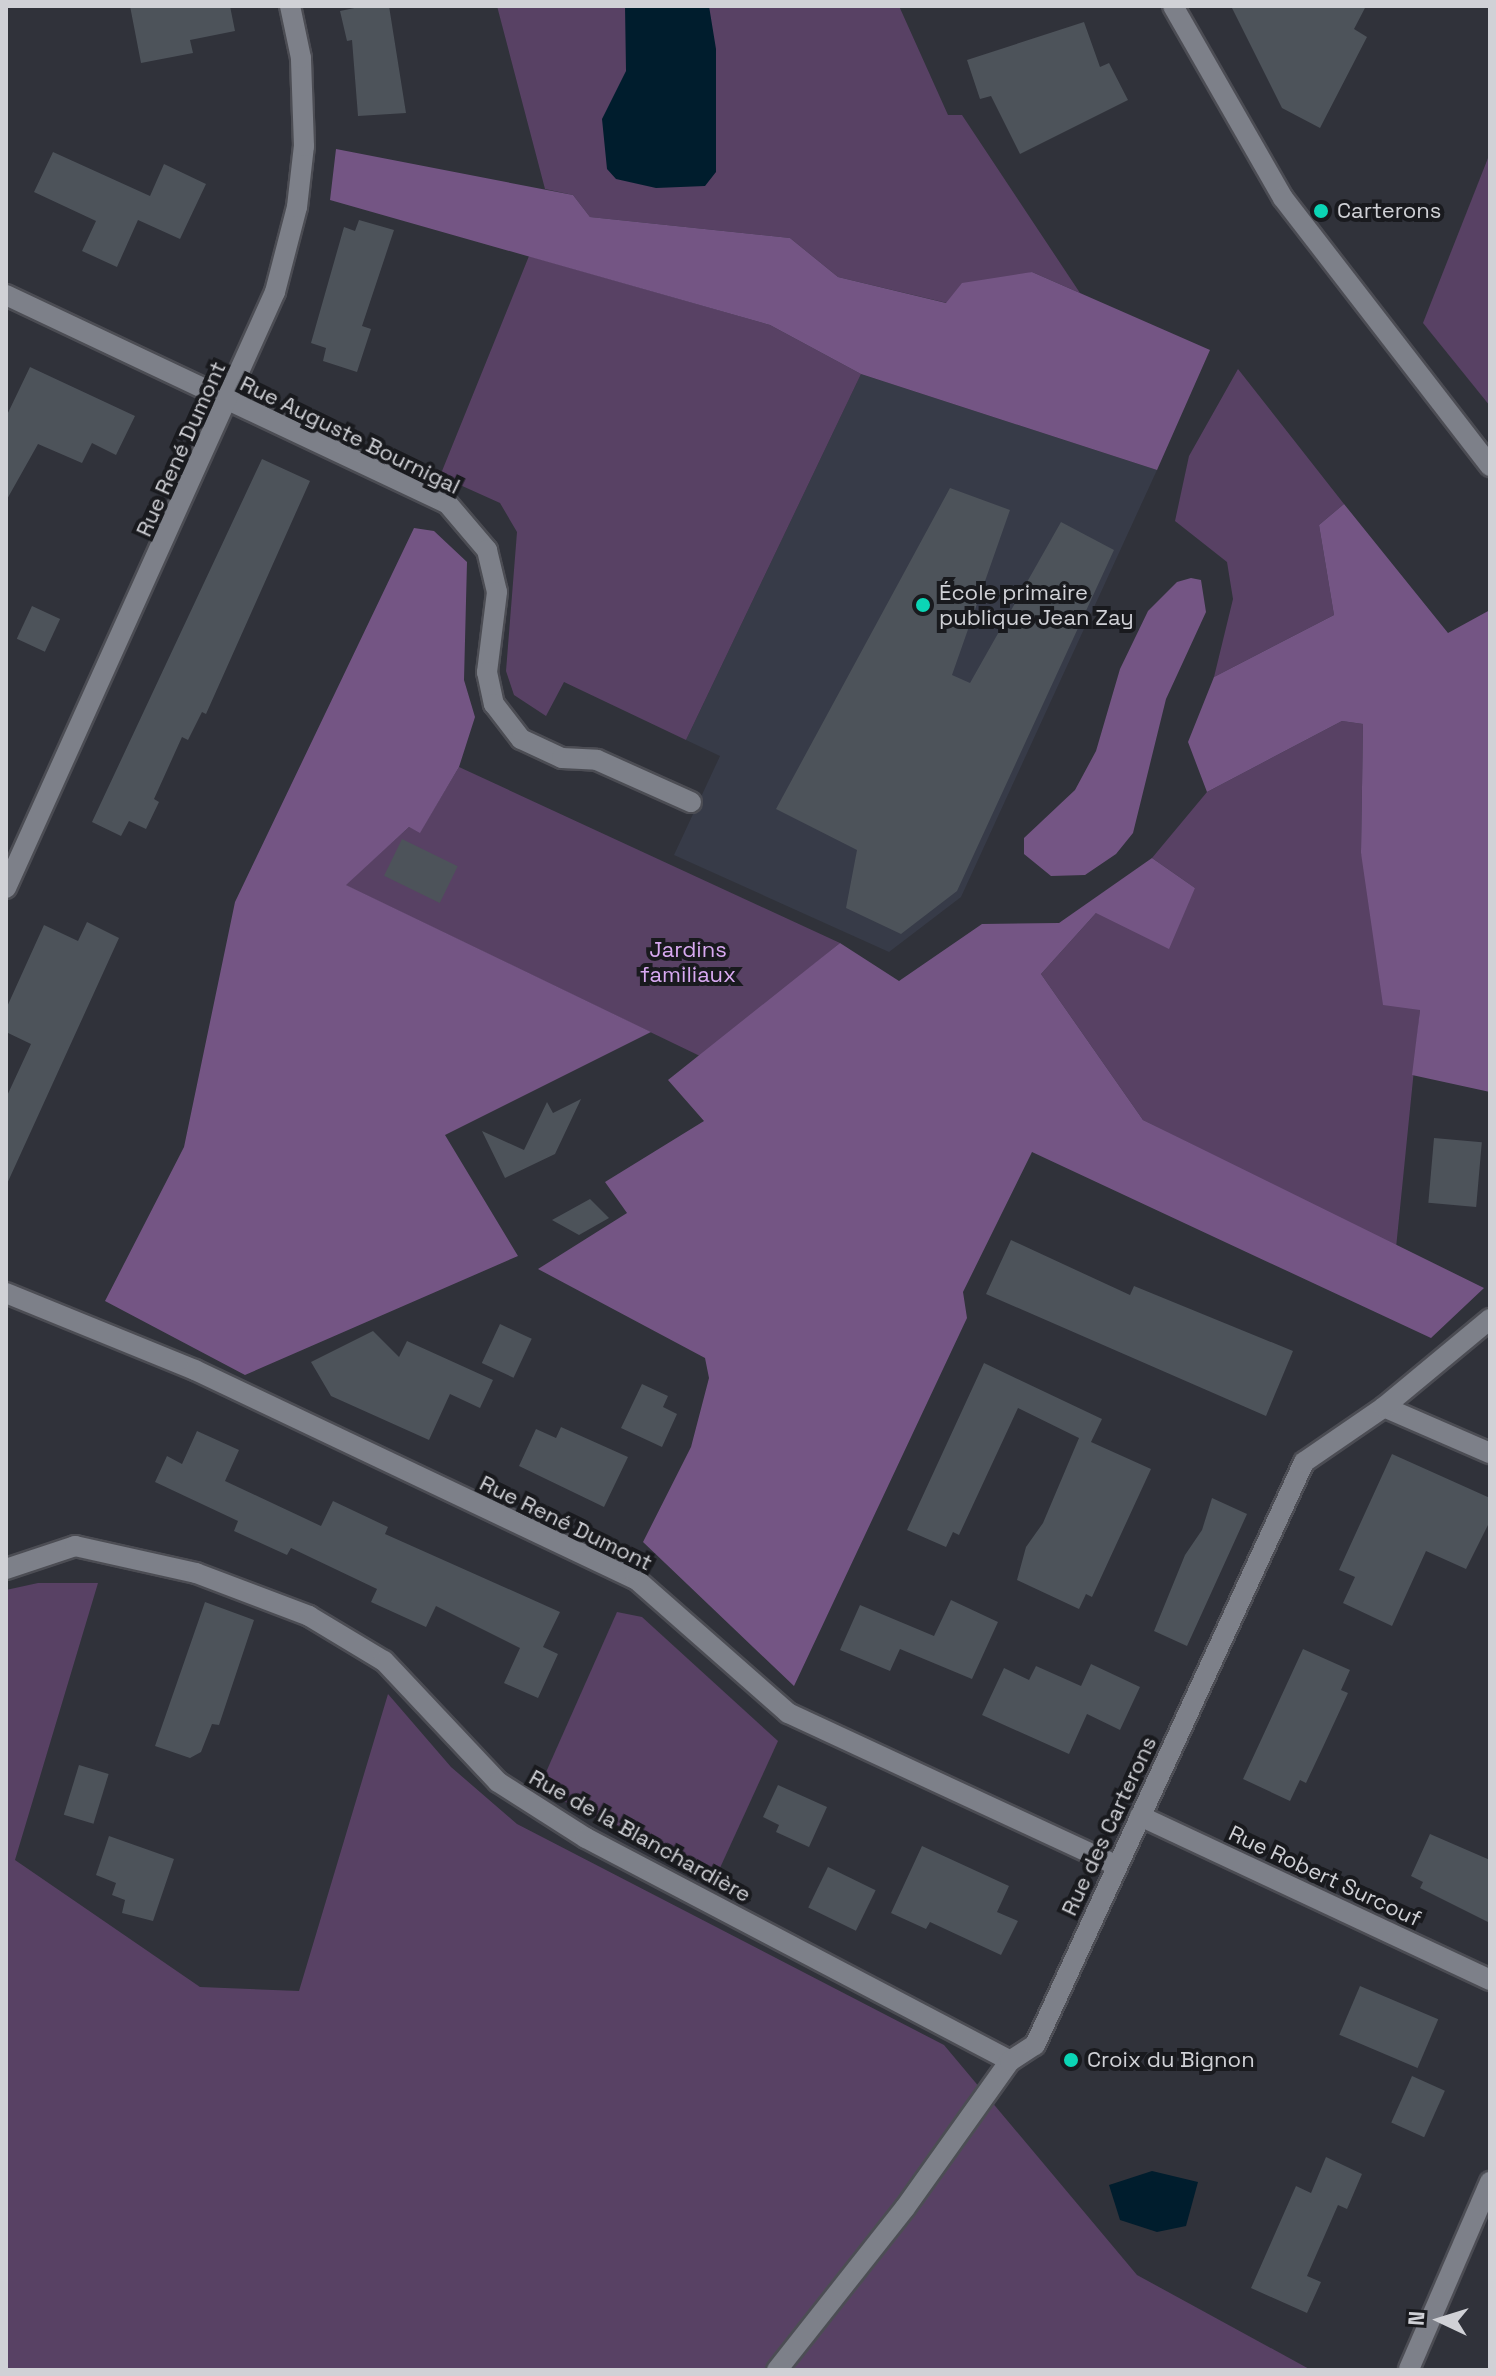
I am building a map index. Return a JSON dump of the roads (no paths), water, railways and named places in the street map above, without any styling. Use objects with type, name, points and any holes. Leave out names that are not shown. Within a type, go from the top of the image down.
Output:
[{"type":"street","name":"Rue René Dumont","points":[[6,888],[228,403],[275,292],[297,207],[304,146],[301,58],[290,6]]},
{"type":"street","points":[[1173,6],[1283,198],[1490,466]]},
{"type":"street","name":"Rue Auguste Bournigal","points":[[6,295],[228,403],[447,503],[487,550],[497,592],[487,672],[494,704],[521,739],[562,758],[597,760],[691,802]]},
{"type":"street","name":"Rue René Dumont","points":[[6,1293],[195,1370],[636,1579],[788,1713],[1117,1866]]},
{"type":"street","name":"Rue des Carterons","points":[[777,2370],[905,2208],[1010,2061],[1035,2045],[1304,1462],[1384,1407],[1490,1319]]},
{"type":"street","points":[[1384,1407],[1490,1453]]},
{"type":"street","name":"Rue de la Blanchardière","points":[[6,1569],[75,1546],[196,1573],[309,1616],[384,1661],[498,1782],[586,1838],[1010,2061]]},
{"type":"street","name":"Rue Robert Surcouf","points":[[1140,1816],[1490,1980]]},
{"type":"street","points":[[1409,2369],[1490,2182]]},
{"type":"place","name":"Carterons","points":[[1321,211]]},
{"type":"place","name":"École primaire publique Jean Zay","points":[[923,605]]},
{"type":"place","name":"Croix du Bignon","points":[[1071,2060]]},
{"type":"park label","name":"Jardins familiaux","points":[[688,962]]}]
